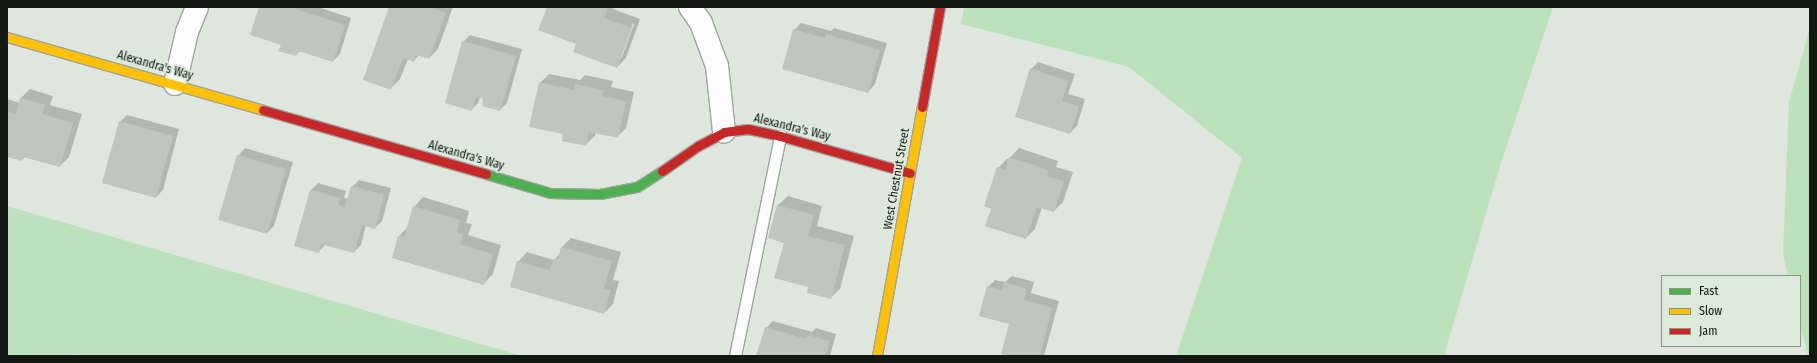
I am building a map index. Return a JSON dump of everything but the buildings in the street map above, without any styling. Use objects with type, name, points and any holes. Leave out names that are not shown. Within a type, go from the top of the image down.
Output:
[{"type":"street","points":[[175,84],[186,32],[197,7]]},
{"type":"street","points":[[690,7],[701,23],[717,66],[724,132]]},
{"type":"street","name":"West Chestnut Street","points":[[877,356],[940,7]]},
{"type":"street","name":"Alexandra's Way","points":[[7,37],[175,84],[550,193],[600,194],[637,187],[698,146],[724,132],[748,129],[780,136],[910,173]]},
{"type":"lane","points":[[735,356],[780,136]]},
{"type":"green space","points":[[964,7],[1553,7],[1500,166],[1444,356],[1176,356],[1242,158],[1129,67],[961,24]]},
{"type":"green space","points":[[1810,28],[1810,356],[1808,356],[1801,329],[1801,275],[1788,275],[1783,254],[1789,102]]},
{"type":"green space","points":[[7,206],[522,356],[84,356],[77,354],[69,356],[7,356]]},
{"type":"traffic: fast","points":[[486,174],[550,193],[600,194],[637,187],[662,171]]},
{"type":"traffic: slow","points":[[7,37],[263,110]]},
{"type":"traffic: slow","points":[[877,356],[922,107]]},
{"type":"traffic: jam","points":[[922,107],[940,7]]},
{"type":"traffic: jam","points":[[263,110],[486,174]]},
{"type":"traffic: jam","points":[[662,171],[698,146],[724,132],[748,129],[780,136],[910,173]]}]
